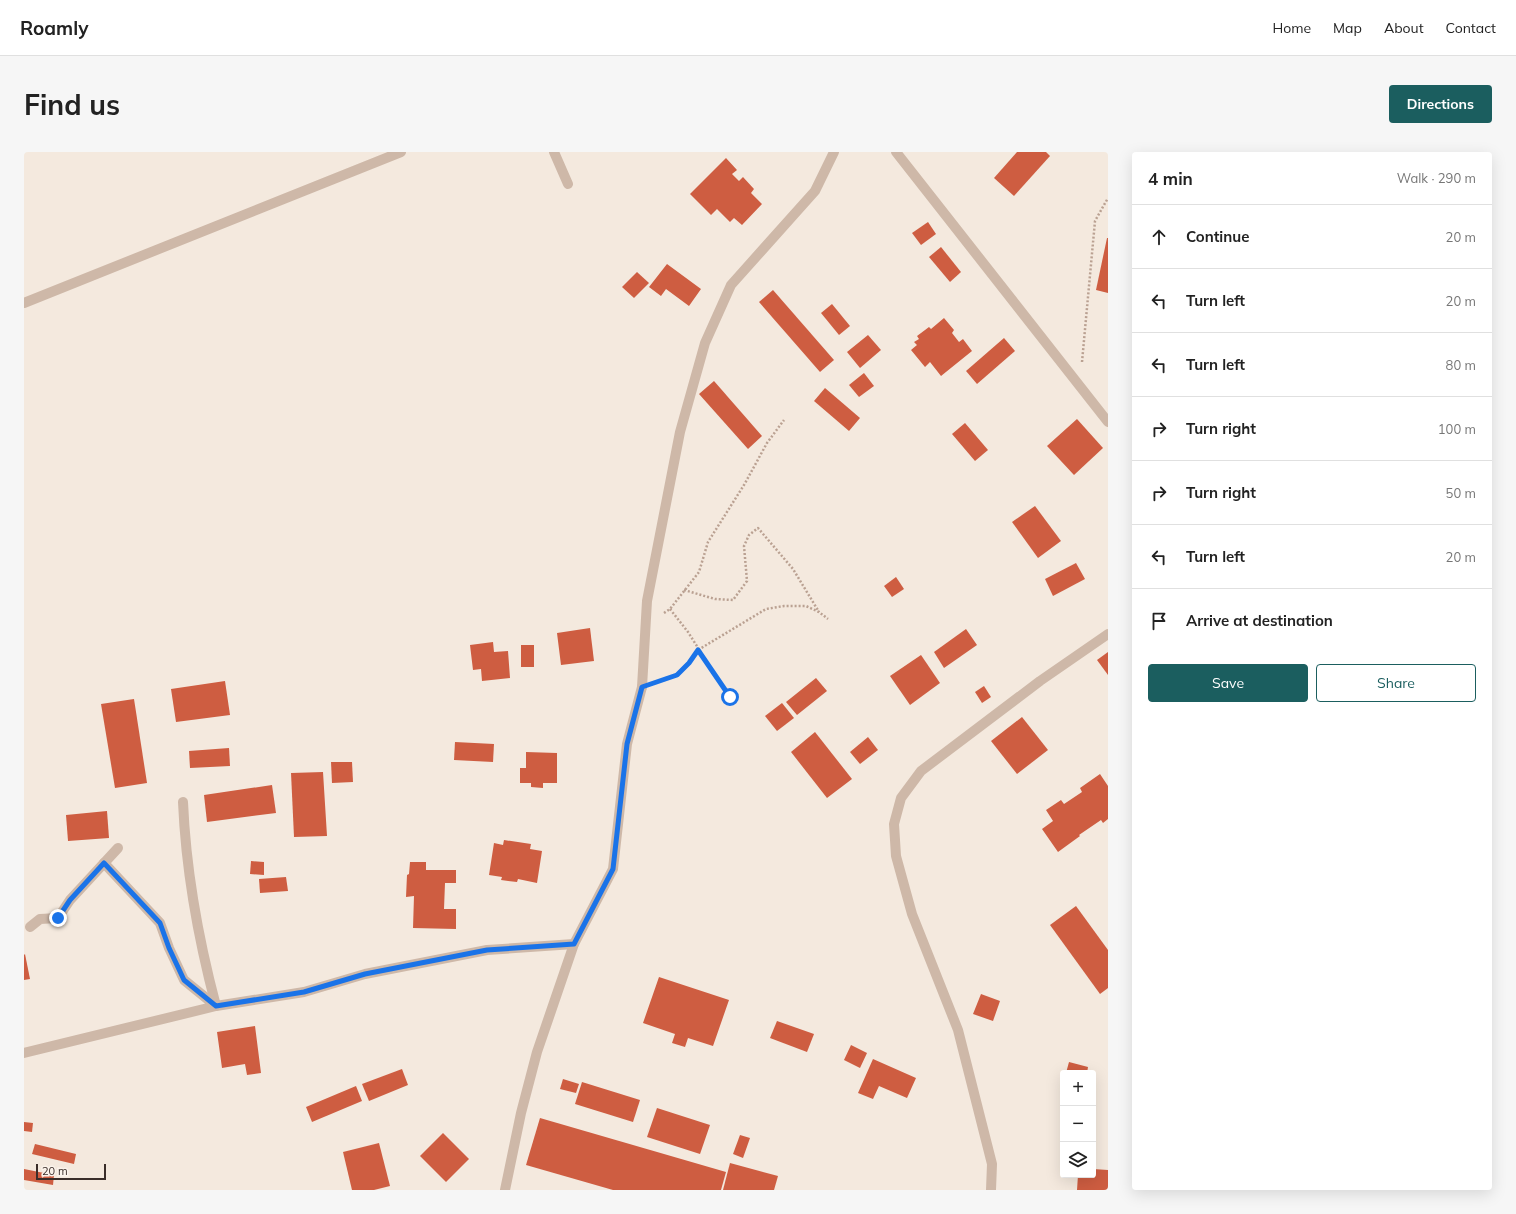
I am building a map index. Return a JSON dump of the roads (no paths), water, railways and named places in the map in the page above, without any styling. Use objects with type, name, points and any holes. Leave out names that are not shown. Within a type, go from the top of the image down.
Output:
[{"type":"street","points":[[24,303],[401,152]]},
{"type":"street","points":[[554,152],[568,184]]},
{"type":"street","points":[[504,1190],[520,1113],[537,1052],[574,944],[613,869],[627,744],[642,687],[648,601],[680,432],[704,342],[732,285],[815,191],[834,152]]},
{"type":"street","points":[[896,152],[1108,422]]},
{"type":"street","points":[[991,1190],[992,1164],[958,1030],[912,914],[896,856],[894,824],[901,798],[921,771],[1040,681],[1108,634]]},
{"type":"street","points":[[183,802],[184,836],[191,895],[216,1006]]},
{"type":"street","points":[[30,927],[40,919],[58,918],[70,900],[118,848]]},
{"type":"street","points":[[104,863],[160,923],[169,948],[184,980],[216,1006]]},
{"type":"street","points":[[24,1053],[216,1006],[304,992],[365,974],[487,950],[574,944]]}]
